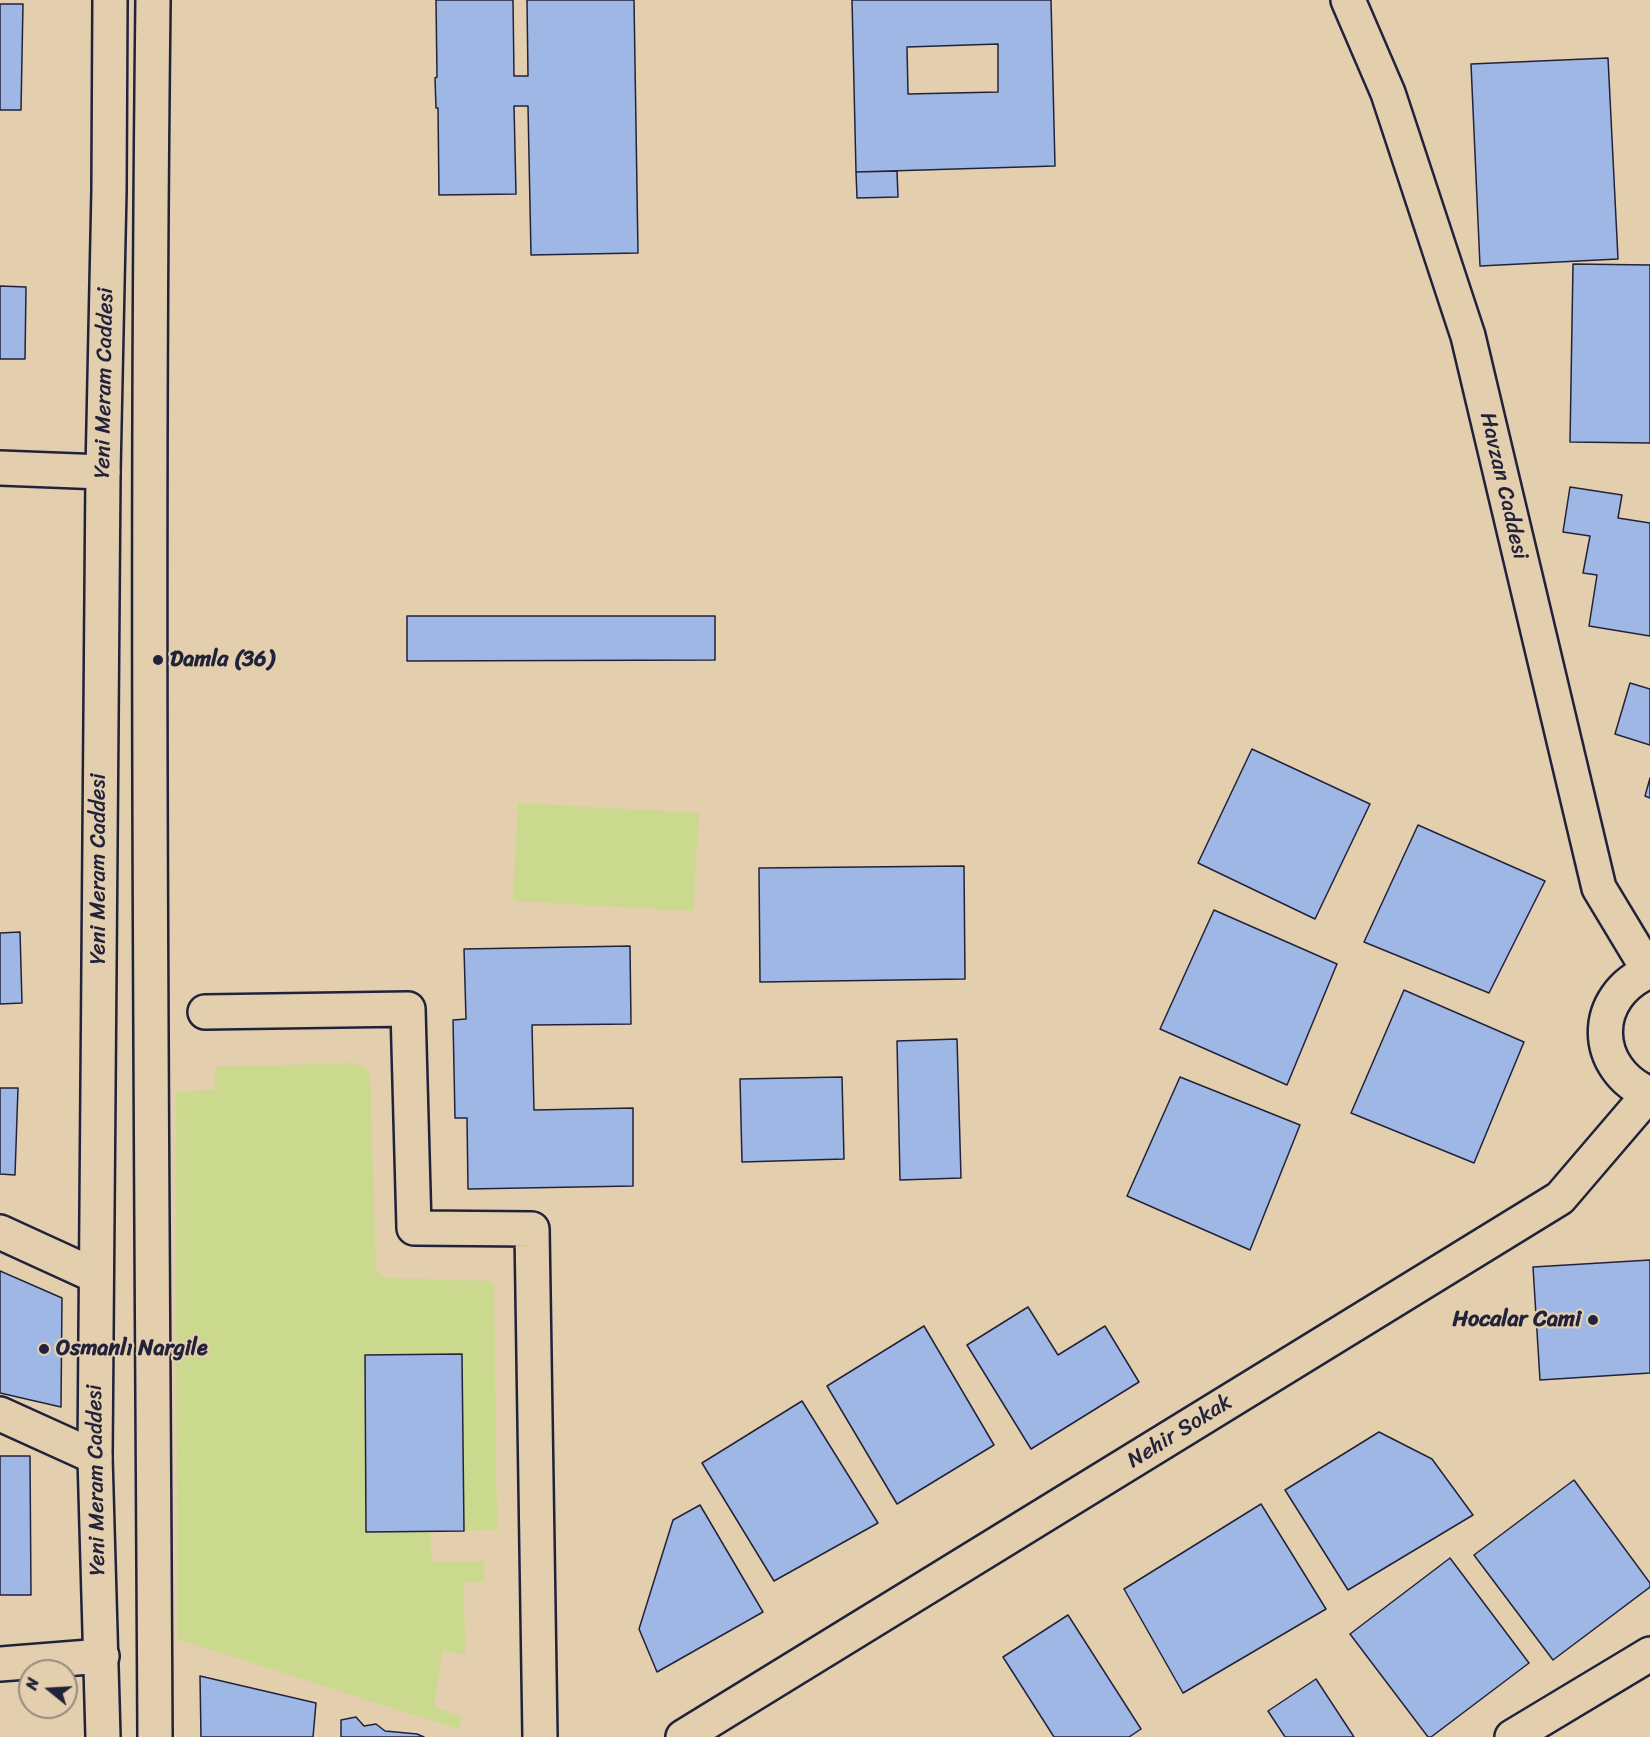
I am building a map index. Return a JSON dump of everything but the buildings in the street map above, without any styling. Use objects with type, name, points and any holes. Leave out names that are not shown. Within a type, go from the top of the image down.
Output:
[{"type":"street","name":"Yeni Meram Caddesi","points":[[103,1737],[95,1457],[103,472],[109,190],[110,0]]},
{"type":"street","name":"Yeni Meram Caddesi","points":[[153,0],[151,1037],[155,1737]]},
{"type":"street","name":"Havzan Caddesi","points":[[1348,0],[1388,93],[1468,336],[1599,888],[1650,971]]},
{"type":"street","points":[[0,468],[103,472]]},
{"type":"street","points":[[1649,1094],[1631,1084],[1617,1070],[1608,1053],[1605,1033],[1608,1013],[1617,995],[1631,981],[1650,971]]},
{"type":"street","points":[[205,1012],[408,1009],[414,1228],[532,1229],[540,1737]]},
{"type":"street","name":"Nehir Sokak","points":[[683,1737],[1560,1198],[1649,1094]]},
{"type":"street","points":[[0,1232],[96,1276]]},
{"type":"street","points":[[0,1414],[95,1457]]},
{"type":"street","points":[[1512,1737],[1650,1654]]},
{"type":"street","points":[[0,1664],[102,1656]]},
{"type":"green space","points":[[518,803],[699,813],[693,911],[513,901]]},
{"type":"green space","points":[[351,1063],[366,1068],[370,1076],[376,1271],[384,1278],[491,1281],[494,1289],[497,1529],[464,1531],[462,1354],[365,1355],[367,1532],[430,1531],[432,1562],[484,1561],[484,1581],[464,1583],[465,1654],[442,1651],[434,1707],[463,1717],[458,1729],[177,1639],[176,1092],[214,1090],[216,1067]]},
{"type":"place","name":"Damla (36)","points":[[158,660]]},
{"type":"place","name":"Hocalar Cami","points":[[1593,1320]]},
{"type":"place","name":"Osmanlı Nargile","points":[[44,1349]]}]
